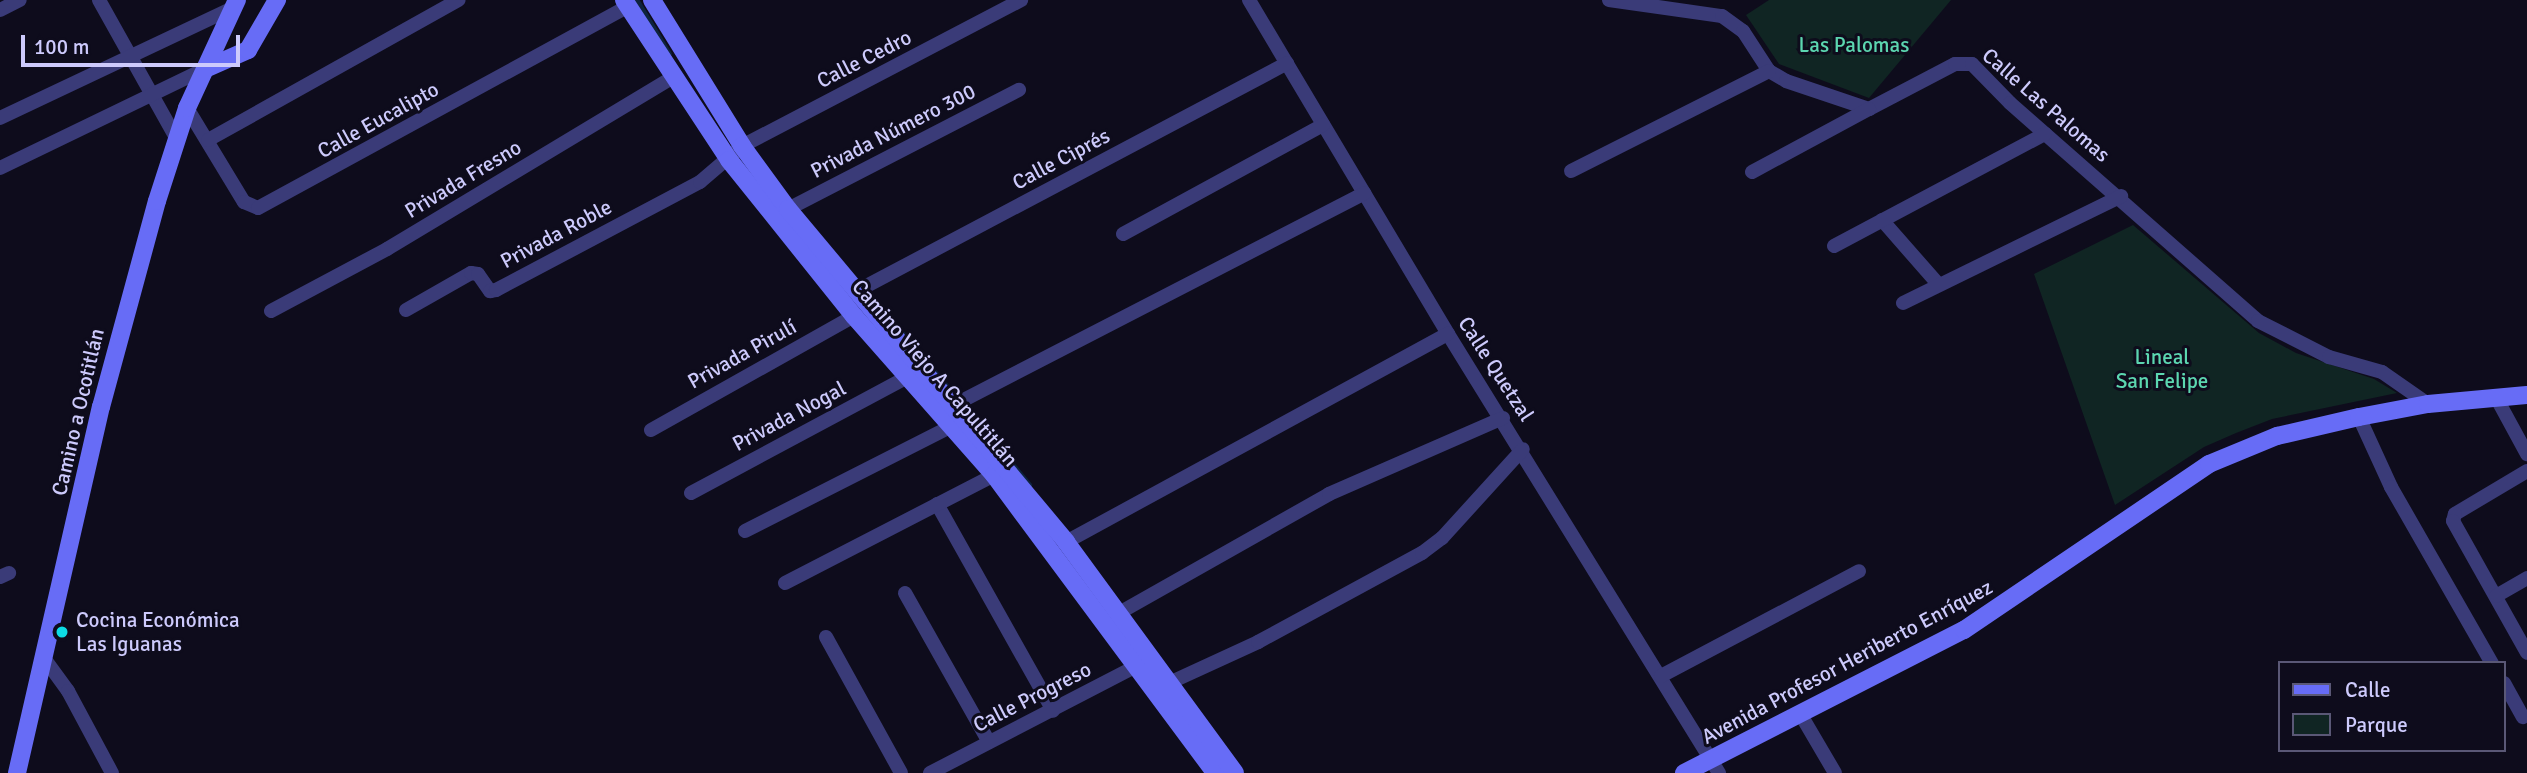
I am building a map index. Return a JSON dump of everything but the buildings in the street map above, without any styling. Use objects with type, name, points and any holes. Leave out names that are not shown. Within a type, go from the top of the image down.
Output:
[{"type":"main road","points":[[205,69],[248,50],[277,0]]},
{"type":"main road","name":"Camino Viejo A Capultitlán","points":[[652,0],[742,146],[788,209],[1066,542],[1119,613],[1144,663],[1169,683],[1235,773]]},
{"type":"main road","name":"Camino Viejo A Capultitlán","points":[[626,3],[729,160],[854,316],[994,475],[1144,663],[1215,773]]},
{"type":"main road","name":"Camino a Ocotitlán","points":[[17,773],[100,407],[176,138],[235,4]]},
{"type":"main road","name":"Avenida Profesor Heriberto Enríquez","points":[[1684,773],[1716,766],[1801,715],[2001,607],[2209,464],[2277,436],[2359,417],[2428,404],[2497,398],[2525,400]]},
{"type":"street","points":[[0,10],[20,0]]},
{"type":"street","points":[[99,0],[176,138]]},
{"type":"street","points":[[208,140],[458,0]]},
{"type":"street","name":"Calle Cedro","points":[[729,160],[742,146],[1021,0]]},
{"type":"street","name":"Calle Quetzal","points":[[1249,0],[1448,334],[1523,449],[1716,766]]},
{"type":"street","points":[[1609,0],[1722,16],[1742,31],[1769,71],[1802,90],[1869,109]]},
{"type":"street","name":"Calle Eucalipto","points":[[187,108],[244,202],[258,208],[626,3]]},
{"type":"street","points":[[0,118],[235,4]]},
{"type":"street","name":"Calle Las Palomas","points":[[1869,109],[1965,61],[2045,134],[2121,196],[2258,321],[2329,357],[2382,372],[2428,404]]},
{"type":"street","name":"Calle Ciprés","points":[[855,292],[1287,63]]},
{"type":"street","points":[[0,168],[205,69]]},
{"type":"street","points":[[1571,171],[1769,71]]},
{"type":"street","name":"Privada Fresno","points":[[271,311],[387,249],[673,77]]},
{"type":"street","name":"Privada Número 300","points":[[788,209],[1018,90]]},
{"type":"street","points":[[1752,172],[1869,109]]},
{"type":"street","points":[[1123,234],[1323,125]]},
{"type":"street","points":[[1834,246],[2045,134]]},
{"type":"street","name":"Privada Roble","points":[[406,310],[471,273],[490,291],[496,290],[700,181],[729,160]]},
{"type":"street","points":[[953,406],[1364,193]]},
{"type":"street","points":[[1903,303],[2121,196]]},
{"type":"street","points":[[1882,220],[1938,284]]},
{"type":"street","name":"Privada Pirulí","points":[[651,430],[854,316]]},
{"type":"street","points":[[1066,542],[1448,334]]},
{"type":"street","name":"Privada Nogal","points":[[691,493],[907,376]]},
{"type":"street","points":[[2497,398],[2527,454]]},
{"type":"street","points":[[2359,417],[2391,487],[2491,661]]},
{"type":"street","points":[[1119,613],[1329,494],[1503,418]]},
{"type":"street","points":[[745,531],[951,426]]},
{"type":"street","points":[[1169,683],[1258,642],[1422,553],[1523,449]]},
{"type":"street","points":[[2527,471],[2453,518],[2527,653]]},
{"type":"street","points":[[785,583],[994,475]]},
{"type":"street","points":[[937,504],[1053,711]]},
{"type":"street","points":[[1661,676],[1859,571]]},
{"type":"street","points":[[2496,596],[2527,578]]},
{"type":"street","points":[[905,593],[989,742]]},
{"type":"street","points":[[825,637],[901,773]]},
{"type":"street","points":[[44,658],[68,691],[112,773]]},
{"type":"street","name":"Calle Progreso","points":[[930,773],[1144,663]]},
{"type":"street","points":[[2506,686],[2524,717]]},
{"type":"street","points":[[1801,715],[1835,773]]},
{"type":"green space","name":"Las Palomas","points":[[1769,0],[1951,0],[1869,98],[1779,64],[1746,15]]},
{"type":"green space","name":"Lineal San Felipe","points":[[2133,225],[2259,333],[2296,353],[2374,379],[2397,393],[2272,419],[2236,433],[2204,447],[2115,505],[2034,274]]},
{"type":"waterway","points":[[637,0],[669,53]]},
{"type":"waterway","points":[[868,292],[1029,484]]},
{"type":"place","name":"Cocina Económica Las Iguanas","points":[[62,632]]}]
